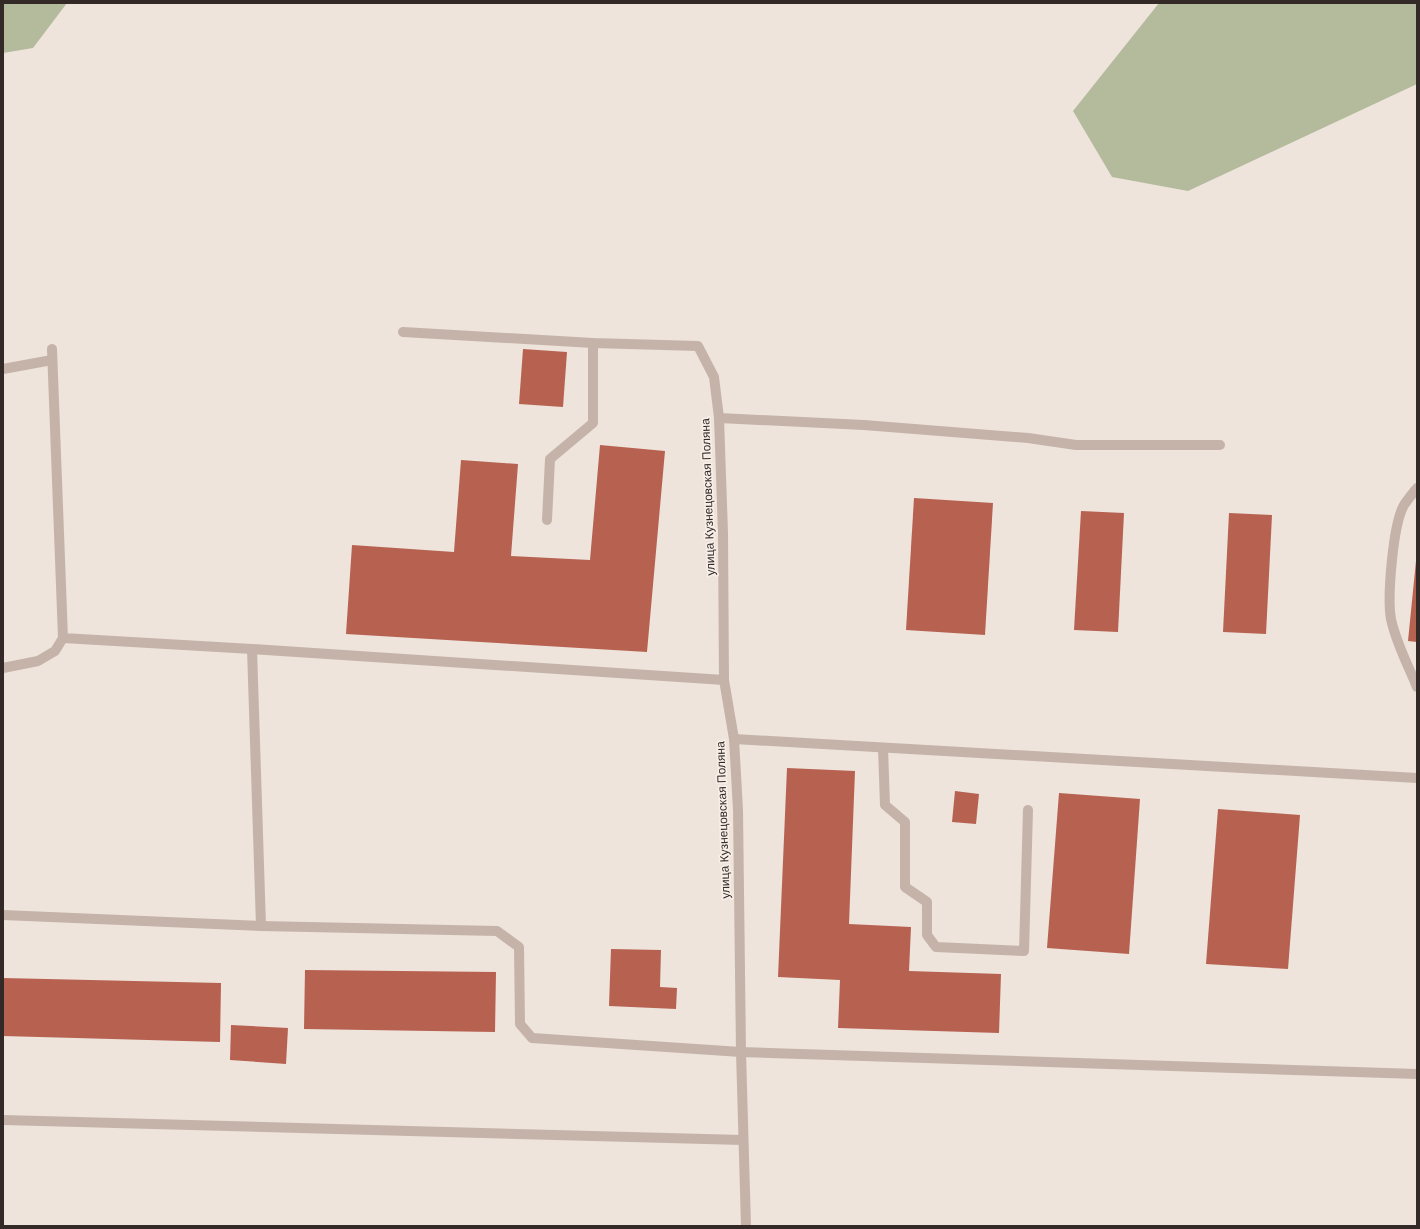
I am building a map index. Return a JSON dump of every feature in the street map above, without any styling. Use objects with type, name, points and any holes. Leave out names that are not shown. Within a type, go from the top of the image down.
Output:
[{"type":"street","points":[[403,332],[593,343],[593,423],[550,459],[547,520]]},
{"type":"street","name":"улица Кузнецовская Поляна","points":[[593,343],[698,346],[714,377],[719,418],[723,533],[724,680],[734,739],[738,810],[741,1052],[746,1226]]},
{"type":"street","points":[[3,668],[38,661],[55,651],[63,638],[52,349]]},
{"type":"street","points":[[3,369],[52,360]]},
{"type":"street","points":[[719,418],[864,425],[1028,438],[1076,445],[1220,444]]},
{"type":"street","points":[[1417,488],[1403,506],[1395,532],[1390,588],[1391,618],[1399,645],[1417,687]]},
{"type":"street","points":[[63,638],[724,680]]},
{"type":"street","points":[[252,649],[261,926]]},
{"type":"street","points":[[734,739],[1417,778]]},
{"type":"street","points":[[882,748],[885,805],[905,822],[906,887],[927,902],[927,935],[936,947],[1024,952],[1028,810]]},
{"type":"street","points":[[3,915],[261,926],[497,931],[519,947],[520,1024],[532,1038],[741,1052],[1417,1074]]},
{"type":"street","points":[[3,1120],[744,1140]]},
{"type":"green space","points":[[3,3],[67,3],[33,48],[3,53]]},
{"type":"green space","points":[[1159,3],[1417,3],[1417,84],[1188,191],[1112,177],[1073,111]]},
{"type":"building","points":[[523,349],[567,352],[563,407],[519,404]]},
{"type":"building","points":[[600,445],[665,451],[647,652],[346,634],[352,545],[454,552],[461,460],[518,464],[511,556],[590,560]]},
{"type":"building","points":[[914,498],[993,503],[985,635],[906,630]]},
{"type":"building","points":[[1081,511],[1124,513],[1118,632],[1074,630]]},
{"type":"building","points":[[1229,513],[1272,515],[1266,634],[1223,632]]},
{"type":"building","points":[[1417,561],[1417,642],[1408,641]]},
{"type":"building","points":[[787,768],[855,771],[849,924],[911,927],[909,971],[1001,974],[999,1033],[838,1028],[840,980],[778,977]]},
{"type":"building","points":[[955,791],[979,794],[976,824],[952,822]]},
{"type":"building","points":[[1059,793],[1140,799],[1129,954],[1047,948]]},
{"type":"building","points":[[1218,809],[1300,815],[1288,969],[1206,964]]},
{"type":"building","points":[[611,949],[661,950],[660,987],[677,988],[676,1009],[609,1006]]},
{"type":"building","points":[[305,970],[496,972],[495,1032],[304,1029]]},
{"type":"building","points":[[3,978],[221,983],[220,1042],[3,1036]]},
{"type":"building","points":[[231,1025],[288,1028],[286,1064],[230,1060]]}]
